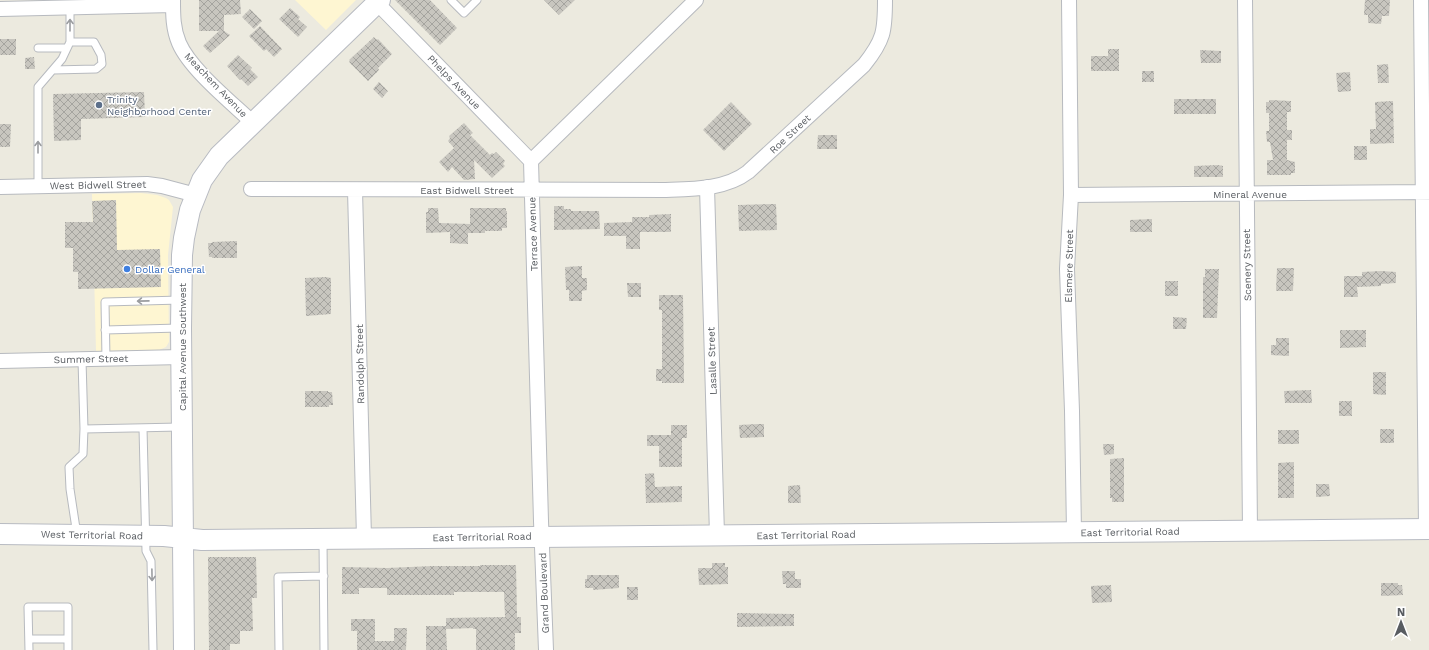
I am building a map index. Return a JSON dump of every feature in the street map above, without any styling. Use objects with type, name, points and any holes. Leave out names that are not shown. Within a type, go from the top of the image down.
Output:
[{"type":"street","points":[[531,161],[696,0]]},
{"type":"street","name":"Roe Street","points":[[707,187],[735,181],[748,172],[864,65],[877,50],[883,36],[885,0]]},
{"type":"street","name":"Elsmere Street","points":[[1069,0],[1071,195],[1067,269],[1074,532]]},
{"type":"street","name":"Scenery Street","points":[[1245,0],[1250,531]]},
{"type":"street","points":[[1421,0],[1426,192],[1428,529]]},
{"type":"street","name":"Phelps Avenue","points":[[378,2],[531,161]]},
{"type":"street","name":"Capital Avenue Southwest","points":[[184,650],[181,300],[184,238],[190,210],[202,180],[219,156],[252,122],[378,2]]},
{"type":"street","points":[[0,9],[173,3]]},
{"type":"street","name":"Meachem Avenue","points":[[173,3],[173,20],[176,34],[182,49],[214,85],[252,122]]},
{"type":"street","name":"Terrace Avenue","points":[[531,161],[542,537]]},
{"type":"street","name":"West Bidwell Street","points":[[0,187],[155,185],[196,195]]},
{"type":"street","name":"East Bidwell Street","points":[[250,189],[666,190],[707,187]]},
{"type":"street","name":"Lasalle Street","points":[[707,187],[717,535]]},
{"type":"street","name":"Randolph Street","points":[[355,190],[364,538]]},
{"type":"street","name":"Mineral Avenue","points":[[1071,195],[1426,192]]},
{"type":"street","name":"Summer Street","points":[[0,361],[182,357]]},
{"type":"street","name":"East Territorial Road","points":[[184,538],[202,540],[1428,529]]},
{"type":"street","name":"West Territorial Road","points":[[0,534],[184,538]]},
{"type":"street","name":"Grand Boulevard","points":[[542,537],[546,650]]},
{"type":"lane","points":[[451,0],[464,13],[477,0]]},
{"type":"lane","points":[[38,186],[38,87],[62,59],[69,45],[70,7]]},
{"type":"lane","points":[[38,48],[94,42],[101,55],[102,64],[96,69],[53,70]]},
{"type":"lane","points":[[106,359],[105,302],[181,300]]},
{"type":"lane","points":[[106,330],[181,328]]},
{"type":"lane","points":[[77,535],[70,489],[70,467],[83,454],[84,429],[82,360]]},
{"type":"lane","points":[[84,429],[182,427]]},
{"type":"lane","points":[[143,428],[146,551],[151,561],[153,650]]},
{"type":"lane","points":[[323,539],[324,650]]},
{"type":"lane","points":[[279,650],[278,577],[324,576]]},
{"type":"lane","points":[[29,650],[28,607],[68,607],[68,650]]},
{"type":"lane","points":[[29,639],[68,639]]},
{"type":"shaded area","points":[[295,0],[356,0],[326,30]]},
{"type":"shaded area","points":[[141,193],[166,198],[173,207],[168,255],[169,342],[166,347],[159,350],[96,351],[92,194]]},
{"type":"building","points":[[199,0],[240,0],[241,14],[224,15],[224,31],[230,35],[210,53],[203,46],[219,31],[199,31]]},
{"type":"building","points":[[395,0],[430,0],[457,28],[440,45]]},
{"type":"building","points":[[544,0],[575,0],[559,15]]},
{"type":"building","points":[[1365,0],[1390,0],[1389,16],[1382,16],[1381,24],[1368,23],[1368,15],[1364,15]]},
{"type":"building","points":[[290,8],[300,17],[298,19],[307,27],[298,37],[279,19]]},
{"type":"building","points":[[250,9],[262,21],[254,29],[242,17]]},
{"type":"building","points":[[260,26],[282,49],[274,57],[266,49],[264,51],[249,36]]},
{"type":"building","points":[[374,37],[377,40],[378,39],[392,54],[368,81],[349,62],[349,60]]},
{"type":"building","points":[[0,39],[16,39],[16,55],[0,55]]},
{"type":"building","points":[[1108,49],[1119,49],[1119,71],[1091,71],[1091,56],[1108,56]]},
{"type":"building","points":[[1200,50],[1221,51],[1221,63],[1201,63]]},
{"type":"building","points":[[238,55],[252,68],[250,69],[258,77],[248,86],[227,66]]},
{"type":"building","points":[[34,57],[35,69],[25,69],[25,58]]},
{"type":"building","points":[[1388,64],[1389,83],[1378,83],[1377,65]]},
{"type":"building","points":[[1142,71],[1154,71],[1154,82],[1142,82]]},
{"type":"building","points":[[1350,72],[1351,91],[1338,92],[1336,73]]},
{"type":"building","points":[[379,82],[388,91],[382,98],[373,89]]},
{"type":"building","name":"Trinity Neighborhood Center","points":[[144,92],[145,117],[81,119],[81,140],[54,141],[53,94]]},
{"type":"building","points":[[1174,99],[1216,99],[1216,114],[1174,114]]},
{"type":"building","points":[[1269,100],[1291,101],[1291,112],[1287,112],[1287,130],[1292,130],[1292,140],[1287,140],[1287,160],[1295,162],[1295,173],[1291,173],[1291,175],[1267,175],[1267,160],[1273,160],[1270,142],[1267,142],[1266,131],[1269,131],[1269,113],[1266,113],[1266,102],[1269,102]]},
{"type":"building","points":[[1393,101],[1394,143],[1370,144],[1370,129],[1376,129],[1375,102]]},
{"type":"building","points":[[731,102],[752,124],[724,151],[703,130]]},
{"type":"building","points":[[464,123],[473,133],[470,135],[490,155],[496,152],[505,161],[503,164],[505,166],[492,178],[474,160],[475,179],[464,180],[452,167],[448,172],[439,162],[454,148],[448,141],[450,138],[449,136]]},
{"type":"building","points":[[0,124],[11,124],[10,147],[0,147]]},
{"type":"building","points":[[818,135],[837,135],[837,149],[817,149]]},
{"type":"building","points":[[1354,146],[1367,146],[1367,160],[1354,160]]},
{"type":"building","points":[[1194,166],[1223,166],[1223,177],[1194,177]]},
{"type":"building","points":[[116,200],[117,250],[160,249],[161,287],[78,289],[78,272],[73,272],[73,248],[65,248],[65,222],[93,222],[92,201]]},
{"type":"building","points":[[776,204],[777,230],[739,231],[738,205]]},
{"type":"building","points":[[554,206],[564,206],[564,209],[571,209],[571,211],[599,211],[600,229],[554,230]]},
{"type":"building","points":[[428,208],[438,208],[439,223],[470,224],[470,208],[506,208],[507,228],[502,228],[502,231],[468,233],[468,244],[450,243],[450,232],[426,233],[426,212],[428,212]]},
{"type":"building","points":[[671,214],[671,232],[640,232],[640,249],[626,249],[626,236],[604,236],[604,223],[632,222],[632,217],[649,217],[649,215]]},
{"type":"building","points":[[1152,219],[1152,232],[1130,232],[1130,220]]},
{"type":"building","points":[[237,241],[237,258],[209,257],[208,243]]},
{"type":"building","points":[[582,266],[582,278],[587,278],[587,290],[582,291],[582,301],[569,301],[569,290],[566,290],[565,267]]},
{"type":"building","points":[[1277,268],[1294,268],[1293,291],[1276,291]]},
{"type":"building","points":[[1205,269],[1219,269],[1217,318],[1203,318],[1203,277],[1205,277]]},
{"type":"building","points":[[1362,272],[1396,272],[1396,283],[1381,284],[1381,286],[1357,287],[1358,297],[1344,297],[1344,276],[1362,276]]},
{"type":"building","points":[[305,278],[331,278],[331,314],[306,316]]},
{"type":"building","points":[[1165,281],[1178,281],[1178,296],[1165,296]]},
{"type":"building","points":[[627,283],[641,283],[641,297],[628,297]]},
{"type":"building","points":[[659,295],[683,295],[684,383],[662,383],[662,381],[656,381],[656,369],[662,369],[662,310],[659,310]]},
{"type":"building","points":[[1173,317],[1187,318],[1186,329],[1173,329]]},
{"type":"building","points":[[1340,330],[1366,330],[1366,347],[1340,348]]},
{"type":"building","points":[[1276,338],[1289,338],[1289,356],[1271,355],[1271,345],[1276,345]]},
{"type":"building","points":[[1373,372],[1386,372],[1386,395],[1373,394]]},
{"type":"building","points":[[1311,390],[1312,403],[1285,403],[1284,391]]},
{"type":"building","points":[[305,391],[332,392],[333,405],[329,405],[329,407],[305,407]]},
{"type":"building","points":[[1339,401],[1352,401],[1352,416],[1339,416]]},
{"type":"building","points":[[764,424],[764,437],[740,438],[739,425]]},
{"type":"building","points":[[671,425],[687,425],[687,438],[682,438],[682,467],[659,467],[659,446],[647,446],[647,435],[671,435]]},
{"type":"building","points":[[1380,429],[1394,429],[1394,443],[1380,443]]},
{"type":"building","points":[[1278,430],[1299,430],[1299,444],[1278,444]]},
{"type":"building","points":[[1103,444],[1114,444],[1114,454],[1104,455]]},
{"type":"building","points":[[1124,458],[1124,502],[1112,502],[1112,498],[1110,498],[1110,459]]},
{"type":"building","points":[[1294,462],[1294,498],[1278,498],[1278,463]]},
{"type":"building","points":[[654,473],[655,487],[682,486],[682,502],[646,503],[645,474]]},
{"type":"building","points":[[1316,484],[1329,484],[1330,496],[1316,497]]},
{"type":"building","points":[[800,485],[801,503],[788,503],[788,486]]},
{"type":"building","points":[[208,557],[256,557],[257,598],[252,598],[253,631],[240,631],[240,644],[230,644],[230,650],[209,650]]},
{"type":"building","points":[[712,563],[725,563],[725,567],[728,567],[728,584],[699,585],[698,568],[712,568]]},
{"type":"building","points":[[516,565],[517,617],[521,617],[521,633],[515,633],[515,650],[476,650],[476,629],[473,628],[446,629],[447,650],[426,650],[426,626],[446,626],[446,618],[505,617],[504,592],[454,592],[454,595],[387,595],[387,588],[359,588],[359,594],[342,594],[342,567],[387,568]]},
{"type":"building","points":[[782,571],[795,571],[795,579],[801,579],[801,588],[786,588],[786,584],[783,584]]},
{"type":"building","points":[[587,575],[619,575],[619,588],[593,590],[593,588],[585,588],[585,579],[587,579]]},
{"type":"building","points":[[1381,583],[1398,583],[1398,585],[1402,585],[1403,595],[1381,596]]},
{"type":"building","points":[[1111,585],[1112,602],[1092,603],[1091,586]]},
{"type":"building","points":[[627,587],[638,587],[638,600],[627,600]]},
{"type":"building","points":[[737,613],[794,614],[794,626],[737,627]]},
{"type":"building","points":[[351,619],[375,619],[375,641],[394,641],[394,628],[407,628],[406,650],[357,650],[357,631],[351,631]]},
{"type":"place","name":"Trinity Neighborhood Center","points":[[99,105]]},
{"type":"place","name":"Dollar General","points":[[127,269]]}]
